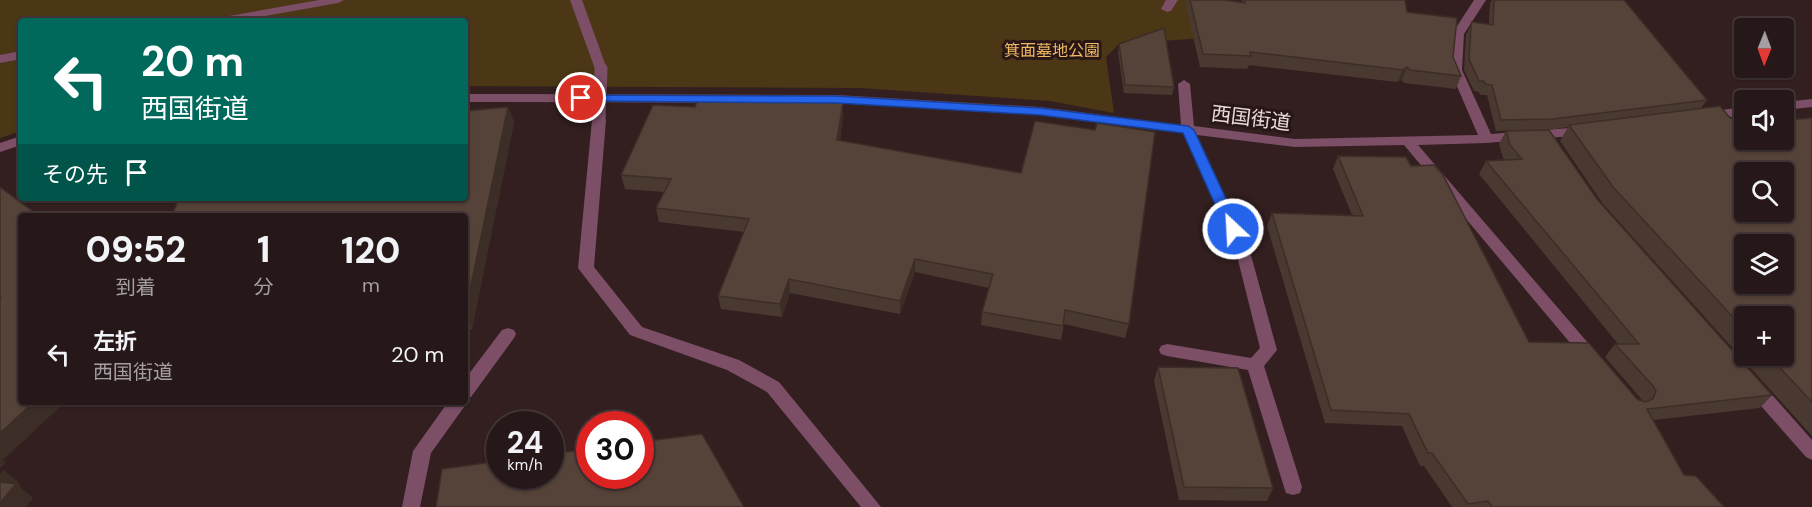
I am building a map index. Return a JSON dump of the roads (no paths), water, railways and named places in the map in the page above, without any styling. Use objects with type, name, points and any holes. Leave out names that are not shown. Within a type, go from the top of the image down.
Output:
[{"type":"street","points":[[235,18],[338,0]]},
{"type":"street","points":[[576,0],[601,69],[599,120],[586,268],[636,331],[734,365],[773,387],[872,507]]},
{"type":"street","points":[[1480,0],[1458,34],[1456,70],[1486,139]]},
{"type":"street","points":[[0,59],[18,56]]},
{"type":"street","points":[[1184,84],[1188,130],[1242,248],[1269,350],[1255,365]]},
{"type":"street","name":"西国街道","points":[[468,98],[837,99],[1040,111],[1295,143],[1550,140],[1594,130]]},
{"type":"street","points":[[1698,117],[1734,112]]},
{"type":"street","points":[[0,148],[18,141]]},
{"type":"street","points":[[1408,141],[1603,369]]},
{"type":"street","points":[[468,388],[508,334]]},
{"type":"street","points":[[1167,350],[1255,365]]},
{"type":"street","points":[[1255,365],[1293,487]]},
{"type":"street","points":[[1743,374],[1812,452]]},
{"type":"street","points":[[411,507],[422,451],[456,405]]},
{"type":"park label","name":"箕面墓地公園","points":[[1052,50]]}]
